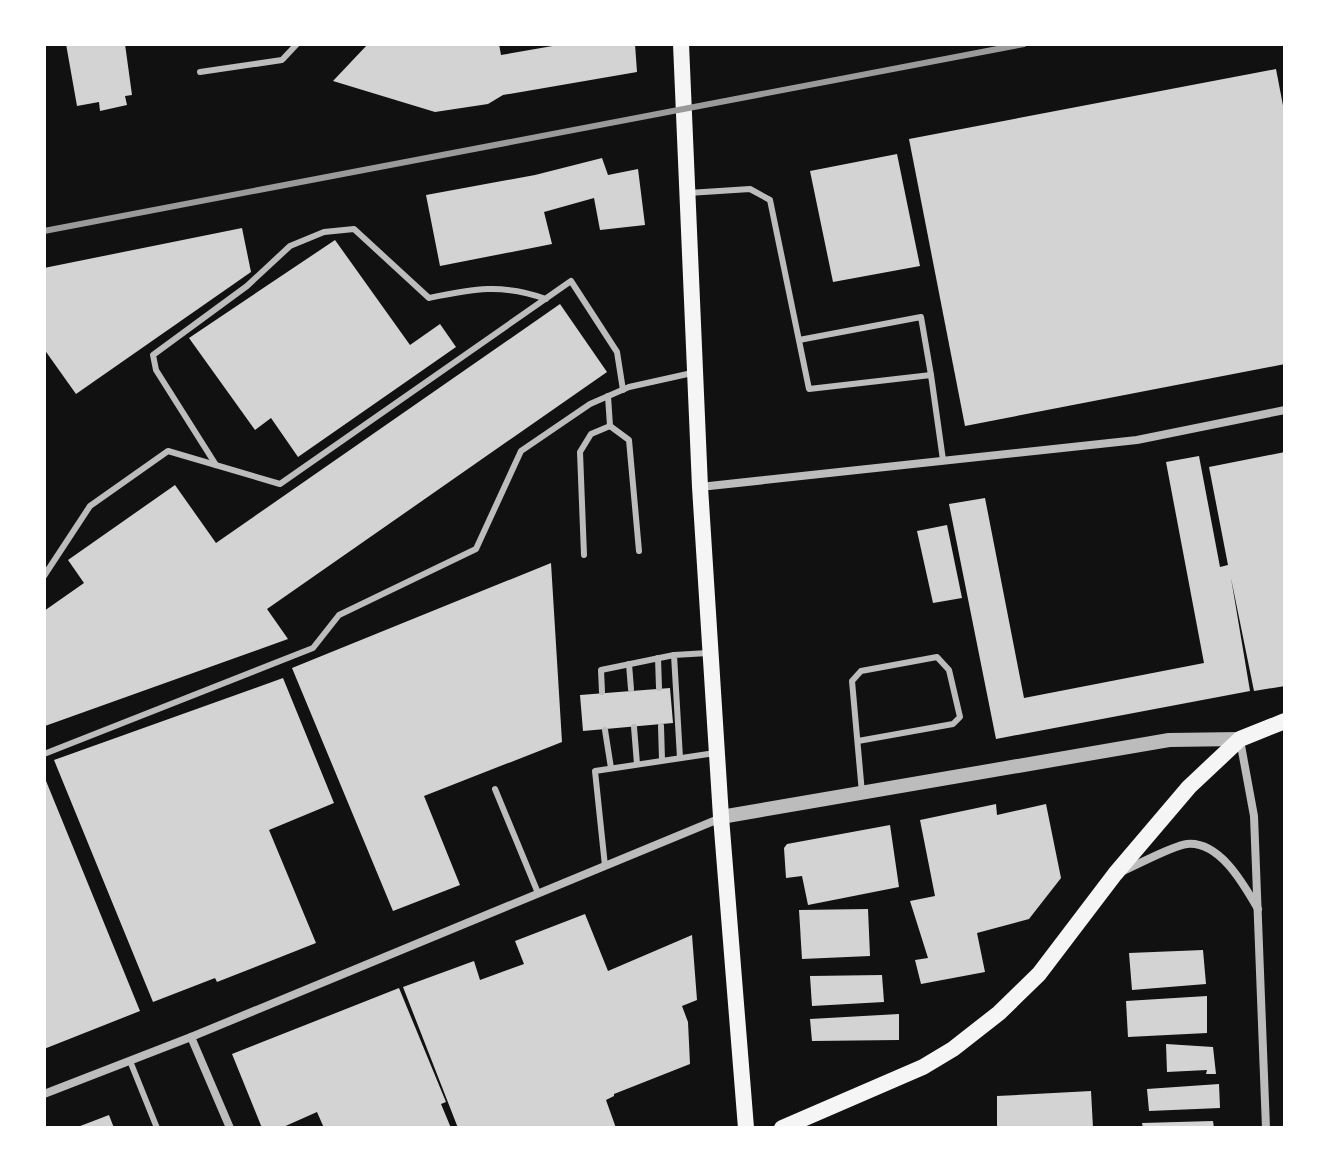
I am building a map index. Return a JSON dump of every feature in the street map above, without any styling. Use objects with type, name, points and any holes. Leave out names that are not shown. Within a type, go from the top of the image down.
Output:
[{"type":"main road","points":[[681,44],[700,487],[721,817],[746,1128]]},
{"type":"main road","points":[[782,1128],[923,1067],[953,1049],[999,1013],[1039,974],[1115,874],[1189,787],[1240,739],[1285,721]]},
{"type":"street","points":[[700,487],[1137,440],[1285,410]]},
{"type":"street","points":[[44,1094],[191,1037],[721,817],[1169,740],[1240,739],[1254,816],[1266,1128]]},
{"type":"street","points":[[1115,874],[1187,844],[1210,850],[1238,873],[1259,910]]},
{"type":"street","points":[[191,1037],[230,1128]]},
{"type":"lane","points":[[200,72],[282,60],[297,44]]},
{"type":"lane","points":[[688,193],[750,189],[770,200],[809,389],[931,375]]},
{"type":"lane","points":[[216,465],[156,370],[153,355],[247,286],[290,246],[324,232],[354,229],[429,298],[478,289],[520,290],[546,299]]},
{"type":"lane","points":[[44,576],[90,506],[168,451],[280,484],[571,281],[617,352],[623,390]]},
{"type":"lane","points":[[799,340],[921,317],[943,460]]},
{"type":"lane","points":[[44,754],[313,648],[339,615],[476,549],[521,451],[590,404],[623,390],[695,372]]},
{"type":"lane","points":[[608,396],[610,426],[629,440],[639,551]]},
{"type":"lane","points":[[584,555],[580,452],[591,434],[610,426]]},
{"type":"lane","points":[[602,692],[601,670],[674,655],[710,653]]},
{"type":"lane","points":[[674,655],[680,758]]},
{"type":"lane","points":[[858,741],[953,724],[960,717],[949,670],[937,657],[861,671],[852,681],[862,793]]},
{"type":"lane","points":[[658,658],[659,688]]},
{"type":"lane","points":[[629,664],[631,689]]},
{"type":"lane","points":[[661,726],[662,760]]},
{"type":"lane","points":[[634,727],[637,764]]},
{"type":"lane","points":[[605,730],[611,768]]},
{"type":"lane","points":[[605,866],[595,771],[717,753]]},
{"type":"lane","points":[[495,789],[538,893]]},
{"type":"lane","points":[[130,1061],[157,1128]]},
{"type":"building","points":[[66,44],[125,44],[132,95],[125,96],[127,105],[100,111],[99,102],[77,106]]},
{"type":"building","points":[[368,44],[499,44],[501,55],[564,44],[635,44],[637,72],[503,95],[488,104],[435,112],[333,81]]},
{"type":"building","points":[[1276,69],[1285,116],[1285,364],[965,426],[909,139]]},
{"type":"building","points":[[897,154],[920,266],[833,282],[810,171]]},
{"type":"building","points":[[602,158],[608,175],[638,169],[645,225],[600,230],[594,198],[544,212],[552,244],[440,266],[426,195],[535,175]]},
{"type":"building","points":[[242,228],[251,272],[76,394],[44,349],[44,268]]},
{"type":"building","points":[[335,240],[410,345],[440,324],[456,347],[298,457],[271,418],[255,430],[189,338]]},
{"type":"building","points":[[560,304],[607,372],[267,609],[288,639],[45,726],[44,611],[84,583],[68,560],[175,485],[216,543]]},
{"type":"building","points":[[1285,452],[1285,686],[1254,691],[1231,578],[1250,691],[996,739],[949,504],[985,498],[1024,698],[1204,663],[1166,462],[1199,456],[1220,567],[1228,565],[1209,467]]},
{"type":"building","points":[[947,525],[962,598],[933,603],[917,531]]},
{"type":"building","points":[[551,563],[562,742],[424,796],[460,885],[393,911],[292,668]]},
{"type":"building","points":[[283,678],[334,803],[269,830],[316,943],[217,982],[215,978],[153,1002],[54,760]]},
{"type":"building","points":[[670,688],[673,723],[583,731],[580,695]]},
{"type":"building","points":[[44,776],[140,1011],[44,1049]]},
{"type":"building","points":[[996,804],[997,815],[1046,804],[1061,878],[1029,919],[977,933],[985,972],[921,984],[915,960],[928,958],[910,901],[935,896],[920,820]]},
{"type":"building","points":[[890,825],[899,887],[808,905],[802,876],[786,878],[784,848],[787,844]]},
{"type":"building","points":[[868,909],[870,956],[802,959],[799,910]]},
{"type":"building","points":[[585,914],[608,971],[692,935],[697,1000],[682,1006],[688,1022],[690,1064],[606,1100],[616,1128],[458,1128],[403,987],[474,961],[480,980],[524,964],[515,941]]},
{"type":"building","points":[[1203,950],[1206,984],[1132,990],[1129,953]]},
{"type":"building","points":[[882,975],[884,1002],[812,1006],[810,976]]},
{"type":"building","points":[[399,988],[446,1102],[441,1104],[451,1128],[324,1128],[317,1112],[281,1128],[262,1128],[232,1054]]},
{"type":"building","points":[[1207,996],[1207,1033],[1128,1037],[1126,1001]]},
{"type":"building","points":[[899,1014],[899,1040],[812,1041],[810,1019]]},
{"type":"building","points":[[1166,1044],[1213,1047],[1216,1074],[1206,1074],[1207,1070],[1167,1072]]},
{"type":"building","points":[[1219,1084],[1220,1108],[1149,1111],[1147,1089]]},
{"type":"building","points":[[1091,1091],[1093,1128],[997,1128],[997,1096]]},
{"type":"building","points":[[109,1115],[114,1128],[75,1128]]},
{"type":"building","points":[[1213,1121],[1214,1128],[1143,1128],[1142,1123]]},
{"type":"railway","points":[[44,231],[1024,44]]}]
